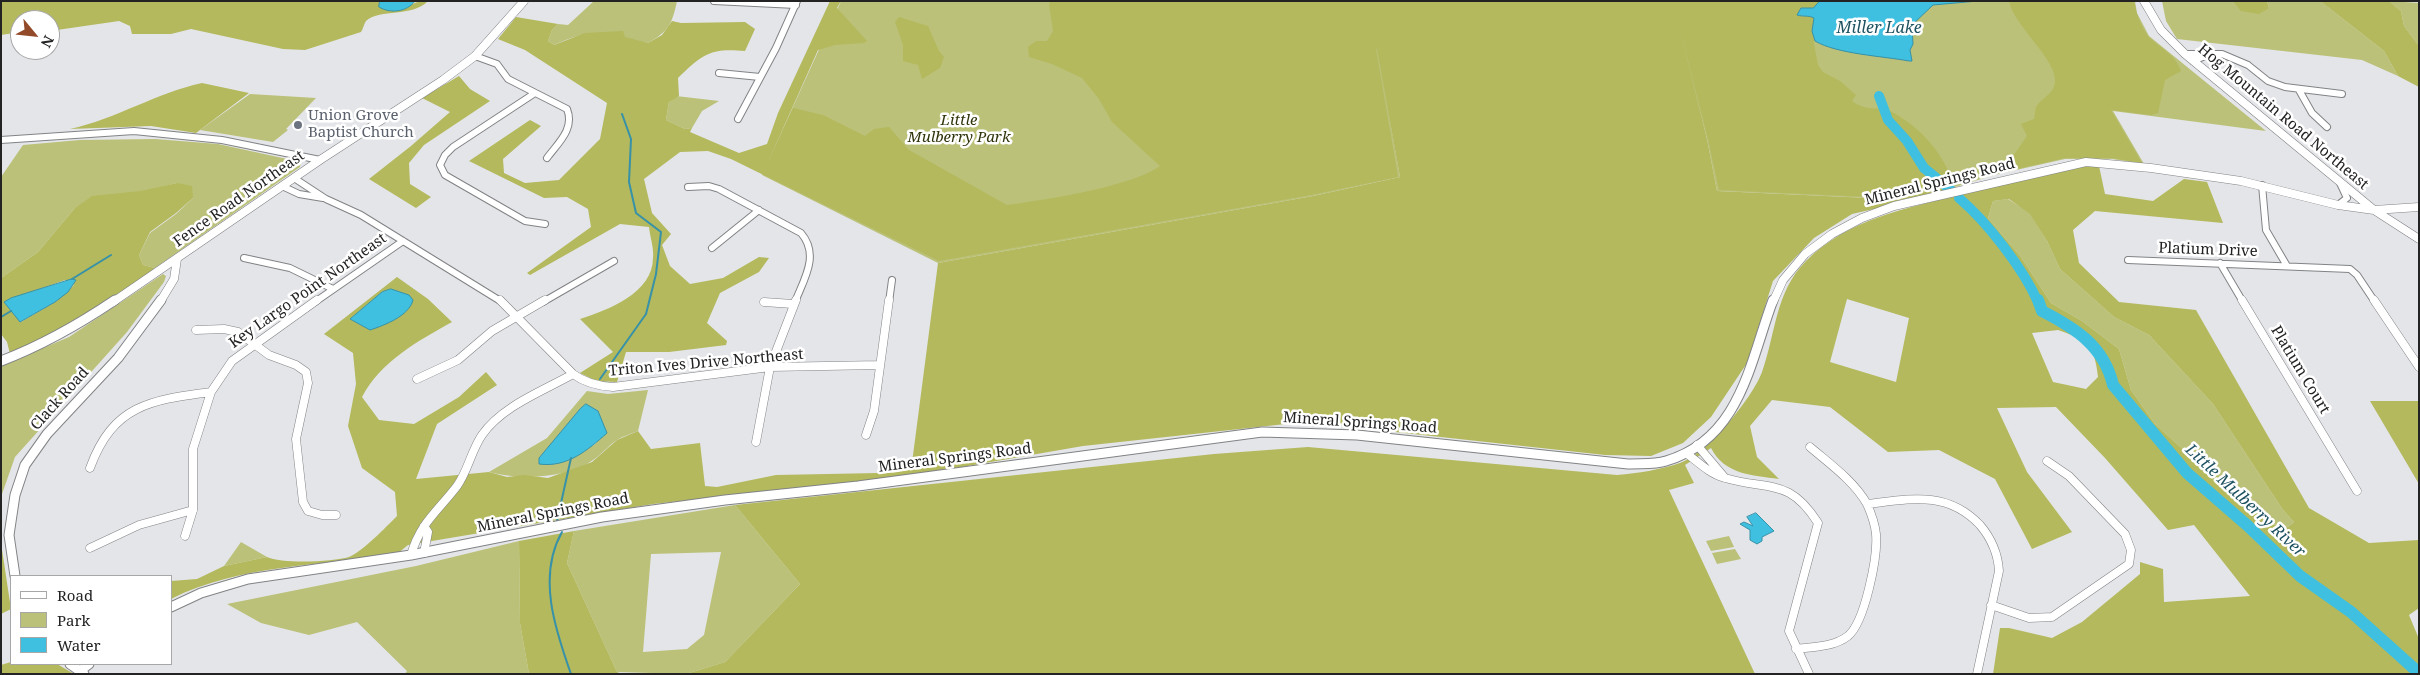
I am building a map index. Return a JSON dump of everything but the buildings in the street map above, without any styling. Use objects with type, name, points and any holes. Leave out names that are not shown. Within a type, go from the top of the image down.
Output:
[{"type":"street","name":"Fence Road Northeast","points":[[1,361],[38,346],[76,327],[320,160],[443,80],[475,56],[524,1]]},
{"type":"street","points":[[714,1],[796,3],[738,119]]},
{"type":"street","name":"Hog Mountain Road Northeast","points":[[2144,1],[2149,14],[2167,37],[2185,54],[2374,210],[2419,239]]},
{"type":"street","points":[[2185,54],[2210,54],[2234,58],[2248,65],[2268,80],[2299,90],[2342,94]]},
{"type":"street","points":[[2193,60],[2210,54]]},
{"type":"street","points":[[475,56],[497,64],[508,80],[567,109],[571,116],[572,124],[547,158]]},
{"type":"street","points":[[719,73],[760,77]]},
{"type":"street","points":[[2299,90],[2312,113],[2327,127]]},
{"type":"street","points":[[535,93],[453,148],[445,155],[440,165],[445,175],[525,221],[544,224]]},
{"type":"street","points":[[1,140],[134,131],[222,140],[320,160]]},
{"type":"street","name":"Mineral Springs Road","points":[[172,607],[201,593],[248,579],[424,553],[602,518],[696,504],[868,485],[1262,432],[1357,435],[1628,464],[1665,461],[1697,445],[1727,414],[1746,384],[1755,362],[1777,291],[1783,279],[1819,242],[1853,221],[1894,206],[2086,162],[2151,168],[2262,185],[2338,205],[2374,210],[2419,208]]},
{"type":"street","name":"Triton Ives Drive Northeast","points":[[294,178],[310,186],[326,199]]},
{"type":"street","points":[[2338,205],[2347,198],[2340,183]]},
{"type":"street","points":[[2262,185],[2266,230],[2287,266]]},
{"type":"street","name":"Triton Ives Drive Northeast","points":[[282,186],[299,194],[326,199],[361,215],[504,302],[572,374],[593,386],[613,387],[770,367],[880,365]]},
{"type":"street","points":[[688,188],[710,186],[719,189],[798,229],[808,239],[811,248],[811,260],[770,367],[756,442]]},
{"type":"street","points":[[712,248],[759,210]]},
{"type":"street","name":"Key Largo Point Northeast","points":[[185,536],[193,510],[193,448],[211,392],[232,361],[254,343],[403,241]]},
{"type":"street","points":[[244,258],[282,263],[300,270],[332,290]]},
{"type":"street","name":"Clack Road","points":[[15,575],[9,535],[15,495],[25,465],[47,434],[118,358],[162,301],[174,279],[177,259]]},
{"type":"street","name":"Platium Drive","points":[[2128,260],[2350,270],[2358,276],[2419,367]]},
{"type":"street","points":[[417,378],[458,360],[492,332],[614,261]]},
{"type":"street","name":"Platium Court","points":[[2220,263],[2357,491]]},
{"type":"street","points":[[866,435],[874,411],[892,280]]},
{"type":"street","points":[[764,302],[793,304]]},
{"type":"street","points":[[196,330],[224,329],[238,332],[269,355],[296,365],[306,372],[308,383],[296,439],[303,502],[308,511],[322,515],[336,515]]},
{"type":"street","points":[[411,555],[416,534],[424,526],[427,518],[466,476],[473,450],[481,434],[496,420],[572,374]]},
{"type":"street","points":[[90,468],[95,447],[107,430],[121,417],[162,398],[211,392]]},
{"type":"street","points":[[1697,445],[1725,478]]},
{"type":"street","points":[[1796,649],[1840,642],[1852,633],[1858,622],[1876,550],[1876,533],[1867,504],[1855,488],[1810,447]]},
{"type":"street","points":[[1686,452],[1709,471],[1725,478],[1782,488],[1797,495],[1809,505],[1818,523],[1788,631],[1809,674]]},
{"type":"street","points":[[1991,606],[2026,619],[2041,620],[2052,617],[2129,564],[2131,550],[2125,534],[2069,476],[2047,461]]},
{"type":"street","points":[[1867,504],[1926,498],[1964,510],[1990,539],[1999,560],[1999,571],[1977,674]]},
{"type":"street","points":[[90,548],[139,525],[193,510]]},
{"type":"street","points":[[424,526],[428,532],[424,553]]},
{"type":"street","points":[[72,665],[82,672]]},
{"type":"green space","points":[[1,1],[380,1],[380,3],[390,8],[402,9],[419,2],[428,1],[413,9],[372,17],[366,21],[361,32],[305,50],[283,49],[191,29],[171,34],[132,34],[130,26],[119,21],[60,30],[60,10],[10,10],[10,34],[1,35]]},
{"type":"green space","points":[[594,1],[677,1],[671,21],[665,31],[648,43],[602,34],[582,35],[554,45],[548,41],[552,30],[558,24],[568,25]]},
{"type":"green space","points":[[830,1],[841,1],[837,8],[867,41],[864,43],[835,45],[818,50],[765,169],[793,108],[823,115],[865,136],[874,129],[889,127],[909,150],[1007,205],[1086,192],[1147,174],[1160,166],[1112,122],[1099,99],[1082,78],[1052,64],[1029,57],[1028,47],[1036,41],[1047,41],[1053,31],[1049,4],[1051,1],[1820,1],[1813,8],[1805,8],[1801,17],[1808,15],[1814,18],[1814,44],[1818,65],[1823,72],[1840,81],[1856,95],[1852,101],[1858,105],[1887,110],[1903,118],[1913,126],[1938,153],[1945,164],[1954,187],[1913,199],[1719,190],[1708,139],[1675,10],[1707,139],[1717,191],[1913,200],[1852,214],[1814,238],[1773,281],[1747,363],[1711,417],[1683,443],[1651,456],[1605,455],[1304,422],[1083,446],[910,476],[653,504],[408,545],[397,554],[253,573],[225,579],[172,599],[172,581],[197,579],[224,566],[267,557],[283,561],[307,562],[349,557],[367,545],[397,516],[395,492],[362,468],[348,426],[356,384],[353,353],[324,334],[397,277],[428,299],[452,322],[401,353],[370,384],[362,397],[379,420],[414,424],[459,397],[486,372],[497,385],[437,424],[416,479],[489,472],[507,477],[524,475],[548,478],[592,462],[617,440],[638,431],[651,449],[700,443],[705,486],[717,487],[776,475],[879,473],[912,463],[938,263],[1313,196],[1400,177],[1377,49],[1470,37],[1376,49],[1398,177],[1311,195],[939,261],[731,159],[708,151],[680,152],[644,179],[652,213],[671,234],[662,245],[670,266],[690,284],[723,278],[759,257],[769,258],[759,272],[720,293],[707,323],[727,341],[726,345],[669,352],[626,352],[617,382],[596,381],[580,373],[613,352],[580,319],[615,305],[627,298],[646,281],[651,270],[653,258],[649,227],[620,224],[530,275],[527,273],[591,227],[588,209],[567,197],[544,198],[469,161],[530,120],[541,126],[503,159],[504,173],[525,183],[559,180],[600,139],[607,103],[525,50],[498,39],[516,17],[558,24],[552,30],[548,41],[554,45],[585,33],[623,31],[625,37],[648,43],[662,35],[672,21],[681,23],[745,22],[755,29],[745,51],[715,52],[694,63],[678,78],[679,96],[669,102],[666,120],[685,129],[692,128],[690,132],[739,153],[767,144],[778,113]],"holes":[[[390,289],[409,295],[370,330],[350,319],[382,292]]]},
{"type":"green space","name":"Little Mulberry Park","points":[[841,1],[2135,1],[2137,13],[2149,36],[2266,131],[2113,111],[2144,164],[2112,159],[2065,159],[1994,175],[1913,200],[1717,191],[1707,139],[1674,11],[1378,50],[1400,177],[1313,196],[938,263],[762,175]]},
{"type":"green space","points":[[2009,1],[2134,1],[2139,20],[2146,33],[2175,60],[2181,71],[2165,80],[2158,113],[2151,115],[2111,110],[2142,163],[2111,158],[2065,158],[2017,169],[2009,162],[2027,136],[2021,124],[2034,119],[2036,107],[2050,93],[2055,83],[2050,64],[2018,21]]},
{"type":"green space","points":[[2162,1],[2233,1],[2269,8],[2267,1],[2320,1],[2384,51],[2398,76],[2362,60],[2177,39],[2166,21]]},
{"type":"green space","points":[[2233,1],[2267,1],[2269,8],[2259,14],[2241,11]]},
{"type":"green space","points":[[2320,1],[2389,1],[2401,11],[2404,26],[2419,46],[2419,87],[2398,76],[2384,51]]},
{"type":"green space","points":[[2389,1],[2419,3],[2419,46],[2404,26],[2401,11]]},
{"type":"green space","points":[[899,17],[928,26],[939,51],[944,57],[940,68],[922,79],[918,65],[903,61],[903,45],[895,22]]},
{"type":"green space","points":[[459,76],[470,89],[490,101],[424,145],[409,163],[410,184],[431,197],[416,208],[369,179],[450,112],[422,98]]},
{"type":"green space","points":[[202,83],[249,93],[196,133],[151,126],[70,129],[104,119],[185,87]]},
{"type":"green space","points":[[250,94],[316,98],[286,129],[288,130],[273,142],[200,130]]},
{"type":"green space","points":[[676,96],[719,101],[702,111],[692,128],[685,129],[666,120],[669,102]]},
{"type":"green space","points":[[155,139],[218,144],[301,162],[300,167],[155,268],[143,265],[139,255],[150,233],[176,214],[193,198],[177,183],[74,209],[38,252],[1,278],[1,177],[23,145],[80,140]]},
{"type":"green space","points":[[2085,166],[2099,166],[2105,194],[2153,201],[2184,179],[2207,182],[2223,223],[2095,211],[2073,230],[2079,263],[2119,302],[2196,310],[2309,508],[2369,543],[2419,540],[2419,608],[2409,615],[2419,639],[2419,674],[1993,674],[2000,628],[2009,628],[2052,638],[2082,622],[2140,574],[2140,562],[2163,569],[2164,602],[2250,596],[2194,525],[2168,530],[2105,458],[2056,407],[1997,408],[2027,472],[2072,532],[2032,549],[1995,479],[1939,450],[1888,452],[1830,407],[1772,400],[1750,426],[1757,457],[1779,479],[1749,475],[1732,469],[1717,457],[1711,448],[1685,465],[1694,483],[1669,490],[1755,674],[686,674],[725,662],[800,584],[735,505],[1214,454],[1308,447],[1617,475],[1664,468],[1680,463],[1703,448],[1739,410],[1762,372],[1782,299],[1788,286],[1806,261],[1822,247],[1859,225],[1900,210]],"holes":[[[2009,199],[2030,214],[2047,241],[2060,269],[2114,317],[2149,335],[2213,404],[2283,510],[2294,522],[2288,527],[2272,524],[2220,477],[2187,453],[2155,424],[2131,390],[2119,349],[2082,321],[2051,303],[2021,257],[1988,218],[1993,201]],[[1847,299],[1909,318],[1896,382],[1830,362]],[[2058,330],[2076,337],[2087,345],[2091,351],[2097,366],[2098,377],[2086,389],[2053,382],[2032,333]]]},
{"type":"green space","points":[[177,183],[192,186],[193,198],[150,232],[139,255],[143,265],[155,268],[116,299],[81,321],[10,354],[7,342],[1,334],[1,278],[38,252],[74,209],[92,196],[141,191]],"holes":[[[65,280],[74,285],[55,302],[21,322],[4,302]]]},
{"type":"green space","points":[[2008,199],[2030,213],[2047,241],[2060,269],[2114,317],[2149,335],[2213,404],[2283,510],[2294,522],[2288,527],[2272,524],[2220,477],[2187,453],[2155,424],[2131,390],[2119,349],[2082,321],[2051,303],[2021,257],[1988,218],[1993,201]]},
{"type":"green space","points":[[163,274],[166,276],[164,282],[127,332],[15,457],[2,494],[1,517],[1,366],[69,337]]},
{"type":"green space","points":[[648,390],[638,431],[619,439],[593,460],[570,471],[528,477],[489,472],[547,438],[587,391],[608,394]],"holes":[[[599,440],[594,445],[539,458],[549,447]]]},
{"type":"green space","points":[[2370,401],[2419,401],[2419,484]]},
{"type":"green space","points":[[735,505],[800,584],[725,662],[686,674],[617,672],[567,563],[574,531]],"holes":[[[721,552],[704,635],[687,649],[643,652],[651,554]]]},
{"type":"green space","points":[[574,531],[567,563],[617,672],[622,674],[529,674],[520,623],[519,541]]},
{"type":"green space","points":[[1729,536],[1734,547],[1711,551],[1706,541]]},
{"type":"green space","points":[[519,541],[520,623],[529,674],[405,674],[407,671],[357,622],[309,635],[261,623],[227,604],[416,566]]},
{"type":"green space","points":[[241,542],[267,557],[224,566]]},
{"type":"green space","points":[[1,543],[10,610],[1,614]]},
{"type":"green space","points":[[1735,549],[1741,559],[1717,564],[1712,553]]},
{"type":"green space","points":[[10,662],[10,665],[59,665],[74,674],[1,674],[1,665]]},
{"type":"water","points":[[380,1],[415,1],[403,10],[388,11],[379,7]]},
{"type":"water","name":"Miller Lake","points":[[1820,1],[1978,1],[1933,5],[1912,25],[1913,44],[1910,50],[1912,61],[1909,61],[1847,52],[1815,41],[1812,31],[1814,18],[1797,15],[1801,8],[1813,8]]},
{"type":"water","points":[[72,279],[76,280],[68,292],[55,302],[20,322],[4,302],[11,298]]},
{"type":"water","points":[[391,289],[409,295],[413,300],[411,306],[402,315],[389,323],[370,330],[350,319],[382,292]]},
{"type":"water","points":[[586,404],[598,411],[607,433],[585,451],[568,460],[549,465],[539,464],[539,458]]},
{"type":"water","points":[[1756,513],[1774,531],[1762,537],[1762,541],[1757,544],[1750,540],[1750,530],[1740,524],[1744,522],[1753,526],[1747,517]]},
{"type":"waterway","name":"Little Mulberry River","points":[[1879,96],[1888,120],[1907,141],[1924,168],[1951,190]]},
{"type":"waterway","points":[[600,379],[646,314],[656,274],[661,232],[636,213],[629,182],[631,139],[622,114]]},
{"type":"waterway","name":"Little Mulberry River","points":[[1959,198],[1992,232],[2014,260],[2038,302]]},
{"type":"waterway","points":[[72,279],[111,255]]},
{"type":"waterway","name":"Little Mulberry River","points":[[2038,300],[2042,311],[2066,324],[2095,349],[2103,359],[2113,385],[2187,473],[2248,526],[2300,576],[2351,612],[2419,673]]},
{"type":"waterway","points":[[1,317],[11,311]]},
{"type":"waterway","points":[[557,521],[571,458]]},
{"type":"waterway","points":[[562,532],[551,566],[551,603],[559,639],[571,674]]},
{"type":"place","name":"Union Grove Baptist Church","points":[[298,125]]}]
